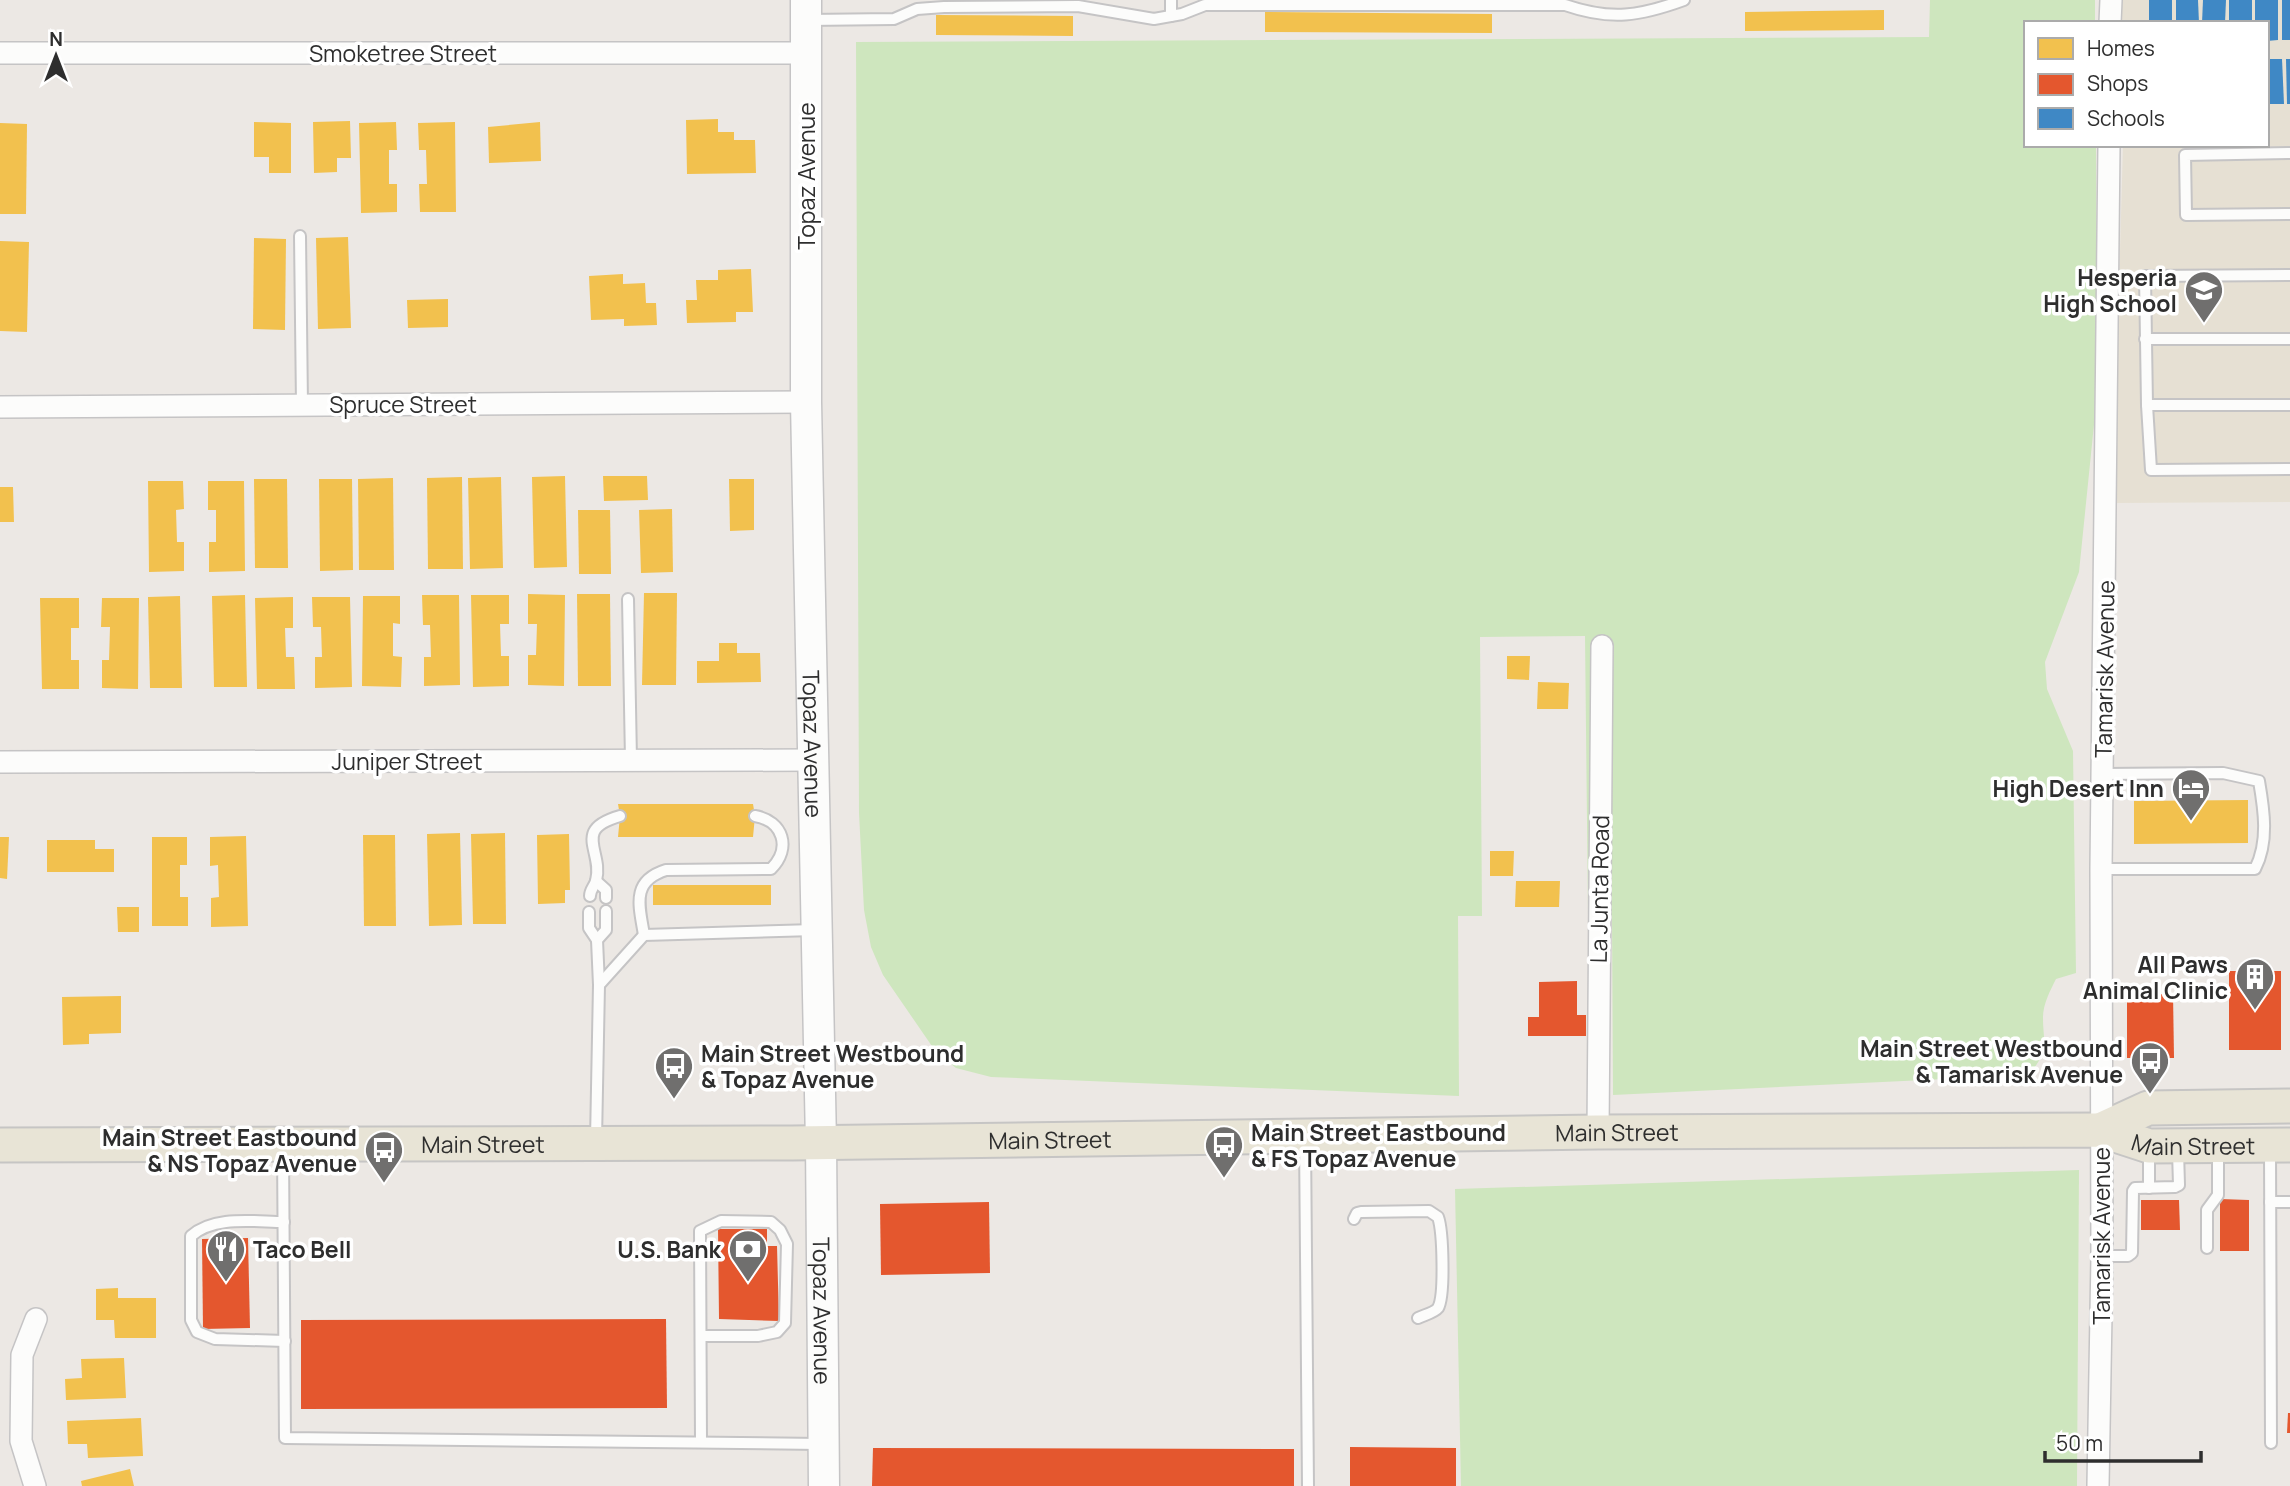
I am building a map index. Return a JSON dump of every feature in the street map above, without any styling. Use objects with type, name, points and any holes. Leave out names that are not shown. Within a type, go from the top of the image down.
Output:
[{"type":"main road","name":"Main Street","points":[[2100,1130],[2148,1108],[2290,1105]]},
{"type":"main road","name":"Main Street","points":[[0,1145],[821,1143],[1598,1132],[2100,1130],[2163,1146],[2280,1146]]},
{"type":"street","points":[[2110,21],[2111,0]]},
{"type":"street","name":"Topaz Avenue","points":[[806,10],[806,402],[821,1143],[824,1486]]},
{"type":"street","name":"Smoketree Street","points":[[0,53],[806,53]]},
{"type":"street","name":"Tamarisk Avenue","points":[[2098,1486],[2102,1256],[2101,869],[2109,147]]},
{"type":"street","name":"Spruce Street","points":[[0,407],[806,402]]},
{"type":"street","name":"La Junta Road","points":[[1598,1132],[1602,646]]},
{"type":"street","name":"Juniper Street","points":[[0,762],[813,760]]},
{"type":"street","points":[[35,1486],[21,1441],[22,1355],[36,1319]]},
{"type":"lane","points":[[1171,0],[1171,16]]},
{"type":"lane","points":[[1587,0],[1587,12]]},
{"type":"lane","points":[[806,10],[894,19],[917,9],[944,7],[1101,6],[1154,19],[1205,5],[1565,5],[1612,16],[1684,0]]},
{"type":"lane","points":[[2290,153],[2185,155],[2186,215],[2290,214]]},
{"type":"lane","points":[[300,236],[302,405]]},
{"type":"lane","points":[[2290,275],[2145,276],[2151,470],[2290,469]]},
{"type":"lane","points":[[2145,339],[2290,339]]},
{"type":"lane","points":[[2147,405],[2290,405]]},
{"type":"lane","points":[[628,599],[631,760]]},
{"type":"lane","points":[[2101,869],[2255,869],[2263,855],[2264,810],[2259,781],[2223,773],[2103,774]]},
{"type":"lane","points":[[590,896],[596,881],[593,836],[604,820],[620,816]]},
{"type":"lane","points":[[599,985],[643,934],[639,894],[644,882],[652,874],[666,870],[771,869],[779,861],[782,851],[781,835],[776,825],[768,818],[755,816]]},
{"type":"lane","points":[[596,881],[606,890],[606,898]]},
{"type":"lane","points":[[597,940],[606,930],[606,911]]},
{"type":"lane","points":[[589,912],[589,928],[597,940],[599,985],[596,1143]]},
{"type":"lane","points":[[643,934],[816,930]]},
{"type":"lane","points":[[1305,1136],[1308,1486]]},
{"type":"lane","points":[[284,1144],[285,1438],[823,1444]]},
{"type":"lane","points":[[2149,1188],[2163,1146]]},
{"type":"lane","points":[[2102,1256],[2128,1256],[2132,1253],[2135,1188],[2179,1185],[2163,1146]]},
{"type":"lane","points":[[2207,1248],[2207,1210],[2218,1195],[2218,1146]]},
{"type":"lane","points":[[2271,1443],[2270,1202],[2280,1146]]},
{"type":"lane","points":[[2270,1202],[2290,1202]]},
{"type":"lane","points":[[1354,1219],[1357,1213],[1374,1212],[1429,1211],[1438,1217],[1441,1293],[1439,1305],[1433,1312],[1418,1318]]},
{"type":"lane","points":[[701,1442],[700,1231],[721,1221],[771,1222],[780,1230],[786,1244],[785,1323],[776,1332],[758,1336],[702,1336]]},
{"type":"lane","points":[[284,1222],[228,1222],[202,1226],[191,1236],[191,1320],[197,1332],[215,1339],[285,1341]]},
{"type":"shaded area","name":"Hesperia High School","points":[[2122,0],[2290,0],[2290,502],[2113,503],[2123,147],[2269,147],[2269,21],[2122,21]]},
{"type":"green space","points":[[1930,0],[2095,0],[2095,21],[2024,21],[2024,147],[2096,147],[2097,395],[2079,572],[2045,662],[2047,689],[2073,751],[2076,973],[2056,979],[2049,993],[2043,1012],[2043,1050],[2032,1071],[2008,1076],[1613,1095],[1612,916],[1588,915],[1585,636],[1480,637],[1482,916],[1458,916],[1459,1096],[991,1077],[956,1068],[936,1052],[883,975],[871,947],[864,910],[859,813],[856,42],[1929,37]]},
{"type":"green space","points":[[2079,1170],[2077,1486],[1461,1486],[1455,1189]]},
{"type":"building: Homes","points":[[1884,10],[1884,30],[1745,31],[1745,12]]},
{"type":"building: Homes","points":[[1265,12],[1492,14],[1492,33],[1265,32]]},
{"type":"building: Homes","points":[[936,15],[1073,16],[1073,36],[936,35]]},
{"type":"building: Homes","points":[[718,119],[718,132],[734,132],[734,140],[755,140],[756,173],[687,174],[686,120]]},
{"type":"building: Homes","points":[[350,121],[351,158],[337,158],[337,172],[314,173],[313,122]]},
{"type":"building: Homes","points":[[254,122],[291,123],[291,173],[269,173],[269,157],[254,157]]},
{"type":"building: Homes","points":[[396,122],[397,150],[389,150],[389,184],[397,184],[397,212],[361,213],[359,123]]},
{"type":"building: Homes","points":[[455,122],[456,212],[420,212],[419,184],[427,184],[426,150],[419,150],[418,123]]},
{"type":"building: Homes","points":[[540,122],[541,161],[489,163],[488,127]]},
{"type":"building: Homes","points":[[0,123],[27,124],[26,214],[0,214]]},
{"type":"building: Homes","points":[[348,237],[351,328],[318,329],[316,238]]},
{"type":"building: Homes","points":[[254,238],[286,239],[285,330],[253,329]]},
{"type":"building: Homes","points":[[0,241],[29,242],[27,332],[0,331]]},
{"type":"building: Homes","points":[[751,269],[753,312],[736,312],[736,322],[687,323],[686,300],[697,300],[696,280],[718,280],[718,270]]},
{"type":"building: Homes","points":[[623,274],[623,284],[645,283],[646,303],[656,303],[657,325],[624,326],[624,319],[591,320],[589,276]]},
{"type":"building: Homes","points":[[448,299],[448,327],[408,328],[407,300]]},
{"type":"building: Homes","points":[[565,476],[567,567],[534,568],[532,477]]},
{"type":"building: Homes","points":[[603,476],[647,476],[648,500],[604,501]]},
{"type":"building: Homes","points":[[462,477],[463,569],[428,569],[427,478]]},
{"type":"building: Homes","points":[[501,477],[503,568],[470,569],[468,478]]},
{"type":"building: Homes","points":[[393,478],[394,570],[359,570],[358,479]]},
{"type":"building: Homes","points":[[254,479],[287,479],[288,568],[255,568]]},
{"type":"building: Homes","points":[[319,479],[352,479],[353,570],[320,571]]},
{"type":"building: Homes","points":[[729,479],[754,479],[754,530],[730,531]]},
{"type":"building: Homes","points":[[148,481],[183,481],[184,509],[176,510],[177,542],[184,542],[184,571],[149,572]]},
{"type":"building: Homes","points":[[208,481],[244,481],[245,571],[209,572],[209,542],[216,542],[216,510],[208,510]]},
{"type":"building: Homes","points":[[0,487],[13,487],[14,522],[0,522]]},
{"type":"building: Homes","points":[[672,509],[673,572],[641,573],[639,510]]},
{"type":"building: Homes","points":[[578,510],[610,510],[611,574],[579,574]]},
{"type":"building: Homes","points":[[644,593],[677,593],[676,685],[642,685]]},
{"type":"building: Homes","points":[[528,594],[565,595],[564,686],[528,685],[528,655],[536,655],[537,624],[528,624]]},
{"type":"building: Homes","points":[[577,594],[610,594],[611,686],[578,686]]},
{"type":"building: Homes","points":[[245,595],[247,687],[214,687],[212,596]]},
{"type":"building: Homes","points":[[422,595],[459,595],[460,685],[424,686],[424,657],[431,657],[430,625],[423,625]]},
{"type":"building: Homes","points":[[471,595],[509,595],[509,624],[500,624],[501,656],[509,656],[509,686],[473,687]]},
{"type":"building: Homes","points":[[180,596],[182,688],[150,688],[148,597]]},
{"type":"building: Homes","points":[[363,596],[400,596],[400,624],[393,623],[393,656],[402,657],[401,687],[362,686]]},
{"type":"building: Homes","points":[[293,597],[293,628],[285,628],[286,657],[294,657],[295,689],[257,689],[255,598]]},
{"type":"building: Homes","points":[[312,597],[350,597],[352,687],[315,688],[315,657],[322,657],[321,627],[313,627]]},
{"type":"building: Homes","points":[[40,598],[79,598],[79,628],[71,628],[71,660],[79,660],[79,689],[42,689]]},
{"type":"building: Homes","points":[[102,598],[139,598],[138,689],[102,688],[102,660],[109,660],[110,627],[101,627]]},
{"type":"building: Homes","points":[[719,643],[737,643],[737,653],[760,653],[761,682],[697,683],[697,661],[719,661]]},
{"type":"building: Homes","points":[[1507,656],[1530,656],[1529,680],[1507,679]]},
{"type":"building: Homes","points":[[1538,682],[1569,683],[1568,709],[1537,709]]},
{"type":"building: Homes","name":"High Desert Inn","points":[[2248,800],[2248,843],[2134,844],[2134,801]]},
{"type":"building: Homes","points":[[618,804],[753,804],[753,837],[618,837]]},
{"type":"building: Homes","points":[[460,833],[462,925],[429,926],[427,834]]},
{"type":"building: Homes","points":[[505,833],[506,924],[473,924],[471,834]]},
{"type":"building: Homes","points":[[569,834],[570,890],[565,890],[565,903],[538,904],[537,835]]},
{"type":"building: Homes","points":[[363,835],[395,835],[396,926],[364,926]]},
{"type":"building: Homes","points":[[246,836],[248,926],[211,927],[211,898],[219,897],[218,865],[210,866],[210,837]]},
{"type":"building: Homes","points":[[0,837],[9,837],[7,879],[0,878]]},
{"type":"building: Homes","points":[[152,837],[187,837],[187,865],[180,865],[180,897],[188,897],[188,926],[152,926]]},
{"type":"building: Homes","points":[[47,840],[95,840],[95,849],[114,849],[114,872],[47,872]]},
{"type":"building: Homes","points":[[1490,851],[1514,851],[1513,876],[1490,876]]},
{"type":"building: Homes","points":[[1516,881],[1560,881],[1559,907],[1515,907]]},
{"type":"building: Homes","points":[[653,885],[771,885],[771,905],[653,905]]},
{"type":"building: Homes","points":[[117,907],[139,907],[139,932],[118,932]]},
{"type":"building: Homes","points":[[121,996],[121,1033],[89,1034],[89,1044],[63,1045],[62,997]]},
{"type":"building: Homes","points":[[118,1288],[118,1298],[156,1298],[156,1338],[115,1338],[114,1320],[96,1320],[96,1289]]},
{"type":"building: Homes","points":[[124,1358],[126,1398],[66,1400],[65,1379],[82,1378],[81,1359]]},
{"type":"building: Homes","points":[[141,1418],[143,1456],[88,1458],[87,1444],[68,1444],[67,1421]]},
{"type":"building: Homes","points":[[130,1469],[134,1486],[82,1486],[81,1481]]},
{"type":"building: Shops","name":"All Paws Animal Clinic","points":[[2229,971],[2281,971],[2281,1050],[2229,1050]]},
{"type":"building: Shops","points":[[1577,981],[1577,1015],[1586,1015],[1586,1036],[1528,1036],[1528,1017],[1539,1017],[1539,982]]},
{"type":"building: Shops","points":[[2127,994],[2173,994],[2174,1058],[2127,1058]]},
{"type":"building: Shops","points":[[2220,1199],[2249,1200],[2249,1251],[2220,1251]]},
{"type":"building: Shops","points":[[2141,1200],[2179,1200],[2180,1230],[2141,1230]]},
{"type":"building: Shops","points":[[989,1202],[990,1273],[881,1275],[880,1204]]},
{"type":"building: Shops","name":"U.S. Bank","points":[[718,1229],[767,1229],[767,1246],[777,1246],[779,1321],[719,1319]]},
{"type":"building: Shops","name":"Taco Bell","points":[[248,1238],[250,1328],[203,1329],[202,1239]]},
{"type":"building: Shops","points":[[666,1319],[667,1408],[301,1409],[301,1320]]},
{"type":"building: Shops","points":[[2290,1413],[2290,1433],[2287,1433]]},
{"type":"building: Shops","points":[[1350,1447],[1456,1448],[1456,1486],[1350,1486]]},
{"type":"building: Shops","points":[[873,1448],[1294,1449],[1294,1486],[872,1486]]},
{"type":"building: Schools","points":[[2149,0],[2172,0],[2172,21],[2149,21]]},
{"type":"building: Schools","points":[[2176,0],[2198,0],[2199,21],[2176,21]]},
{"type":"building: Schools","points":[[2203,0],[2226,0],[2225,21],[2202,21]]},
{"type":"building: Schools","points":[[2229,0],[2252,0],[2252,21],[2229,21]]},
{"type":"building: Schools","points":[[2255,0],[2278,0],[2278,40],[2269,41],[2269,21],[2255,21]]},
{"type":"building: Schools","points":[[2282,0],[2290,0],[2290,40],[2282,40]]},
{"type":"building: Schools","points":[[2269,59],[2282,59],[2284,104],[2269,104]]},
{"type":"building: Schools","points":[[2286,59],[2290,59],[2290,104],[2287,104]]},
{"type":"place","name":"Hesperia High School","points":[[2204,324]]},
{"type":"place","name":"High Desert Inn","points":[[2191,822]]},
{"type":"place","name":"All Paws Animal Clinic","points":[[2255,1011]]},
{"type":"place","name":"Main Street Westbound & Tamarisk Avenue","points":[[2150,1095]]},
{"type":"place","name":"Main Street Westbound & Topaz Avenue","points":[[674,1100]]},
{"type":"place","name":"Main Street Eastbound & FS Topaz Avenue","points":[[1224,1179]]},
{"type":"place","name":"Main Street Eastbound & NS Topaz Avenue","points":[[384,1184]]},
{"type":"place","name":"Taco Bell","points":[[226,1283]]},
{"type":"place","name":"U.S. Bank","points":[[748,1283]]}]
